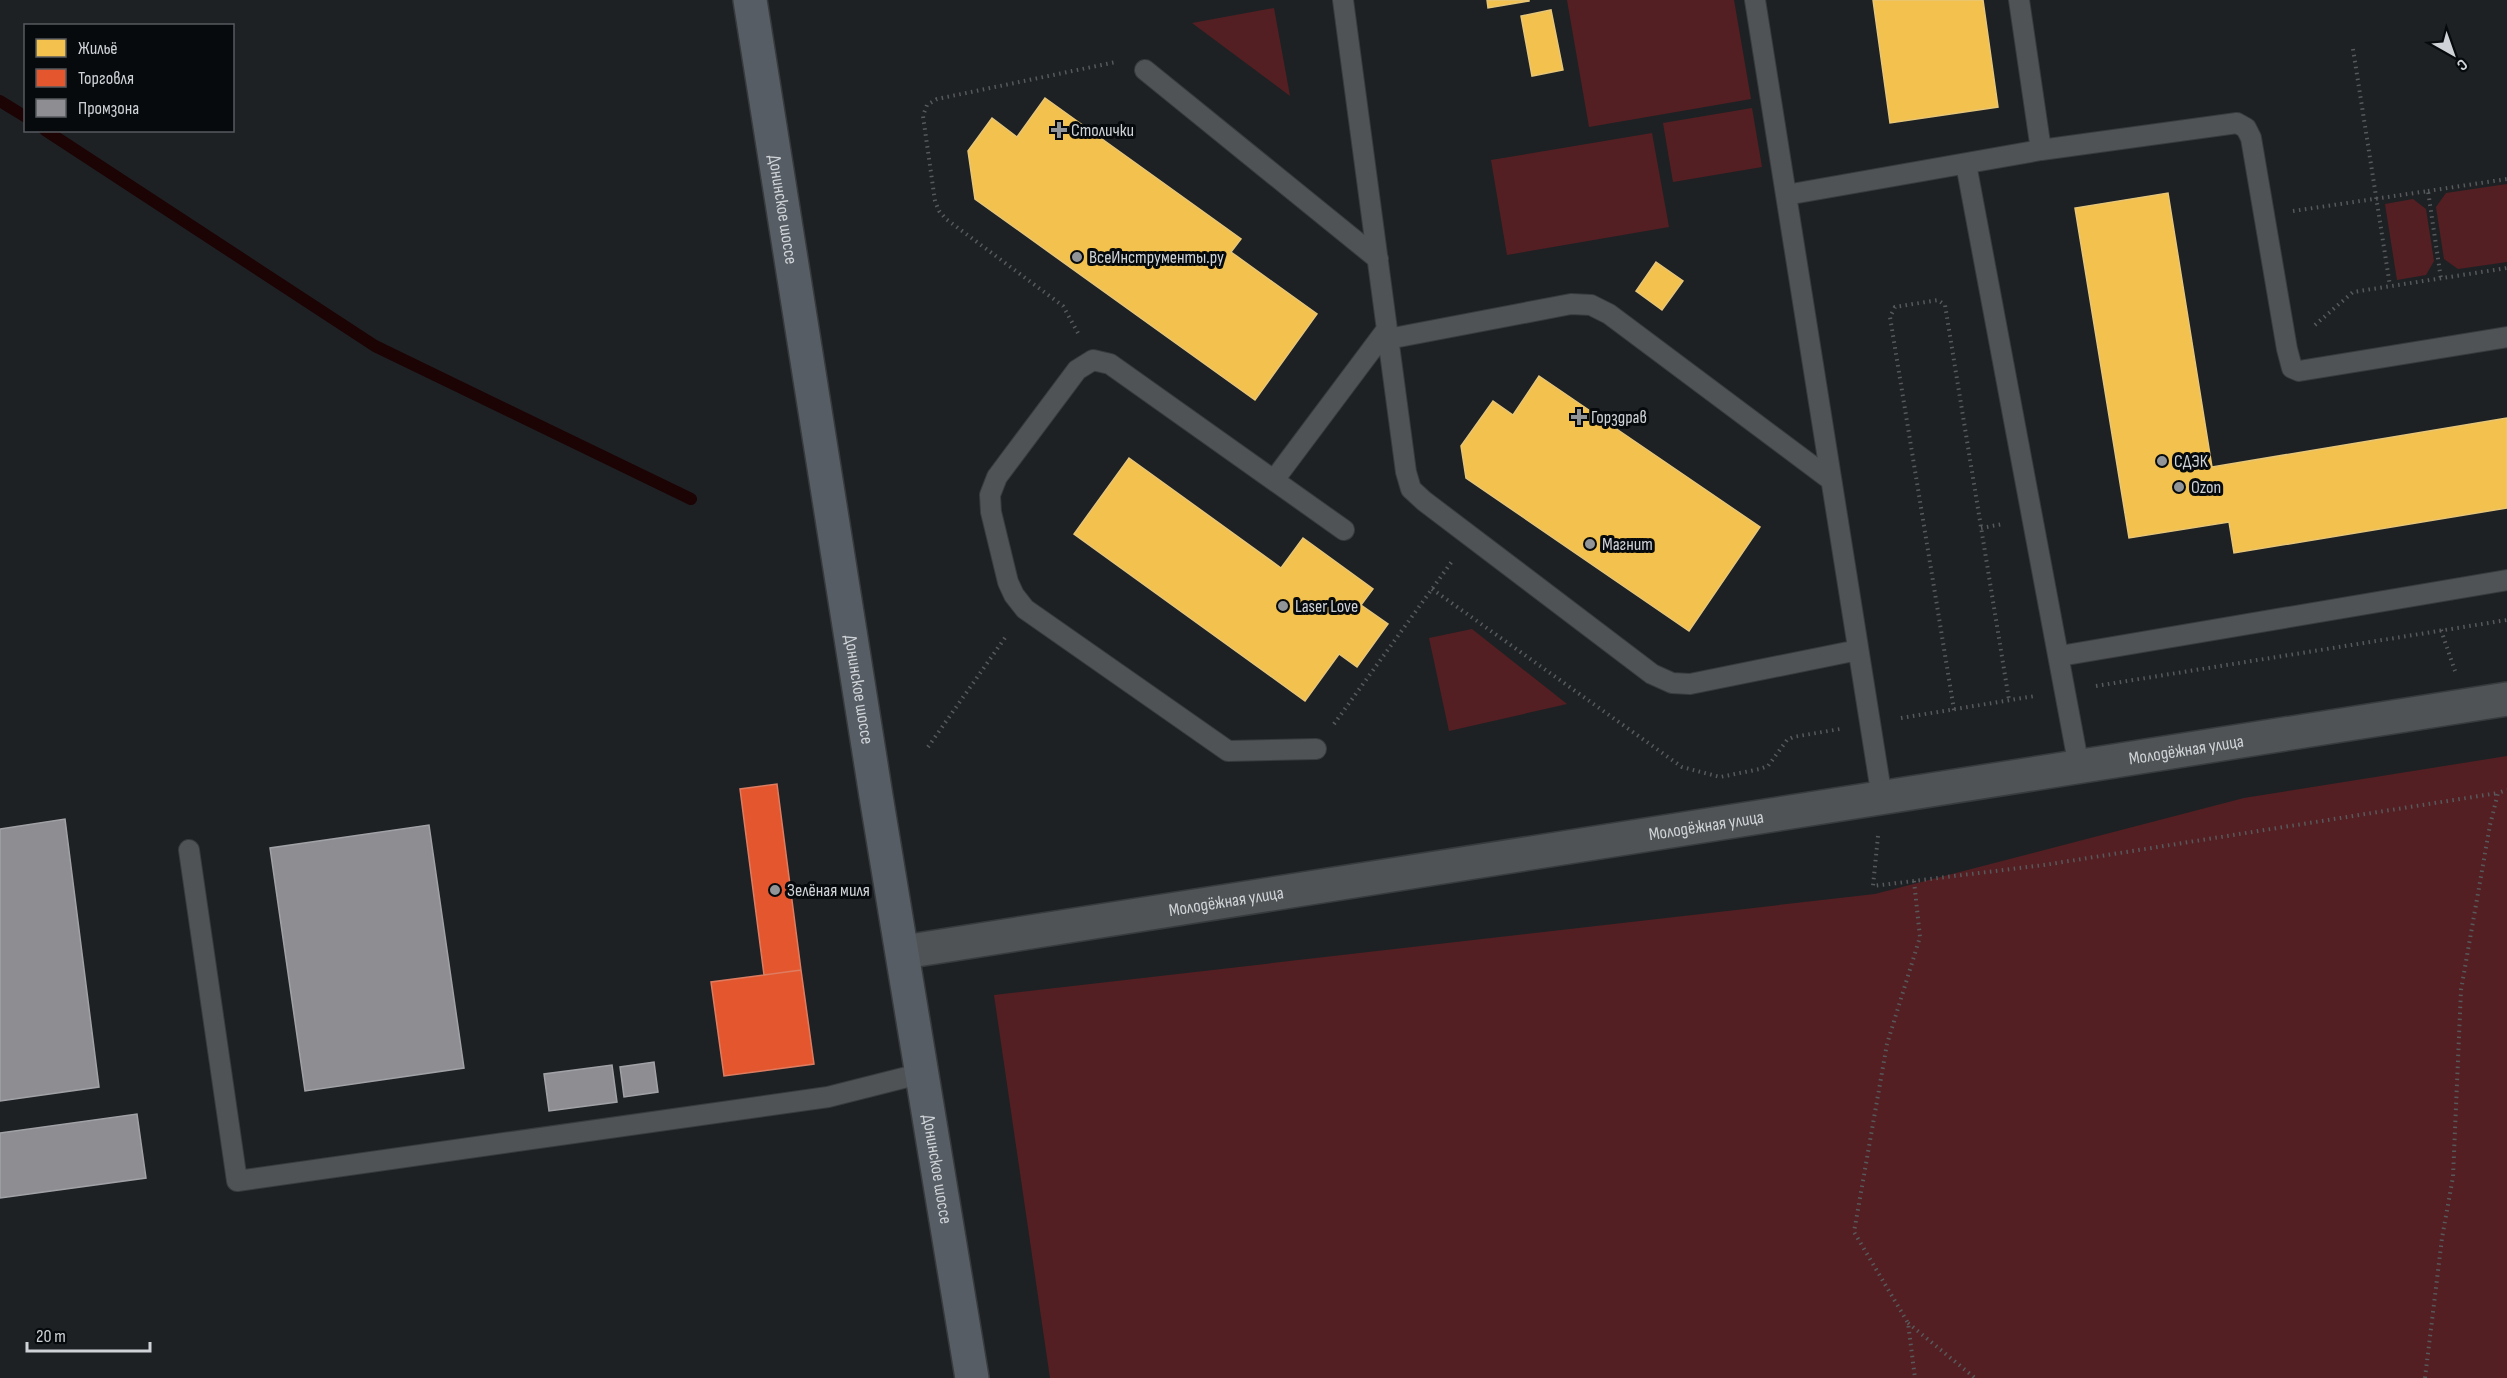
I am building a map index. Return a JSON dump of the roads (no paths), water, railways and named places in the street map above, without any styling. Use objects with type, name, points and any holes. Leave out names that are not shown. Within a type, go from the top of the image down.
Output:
[{"type":"main road","name":"Донинское шоссе","points":[[750,0],[874,785],[904,952],[972,1378]]},
{"type":"street","name":"Молодёжная улица","points":[[904,952],[2507,699]]},
{"type":"lane","points":[[1342,0],[1406,472],[1412,489],[1424,501],[1652,674],[1671,683],[1690,684],[1858,650]]},
{"type":"lane","points":[[1755,0],[1882,798]]},
{"type":"lane","points":[[2019,0],[2041,150]]},
{"type":"lane","points":[[1145,70],[1377,259]]},
{"type":"lane","points":[[1786,195],[2041,150],[2237,123],[2246,128],[2251,138],[2290,366],[2299,371],[2507,337]]},
{"type":"lane","points":[[1966,164],[2079,767]]},
{"type":"lane","points":[[1274,480],[1388,334],[1571,304],[1591,305],[1609,314],[1831,480]]},
{"type":"lane","points":[[1316,748],[1228,751],[1025,609],[1014,595],[1008,582],[990,512],[990,495],[997,477],[1077,370],[1094,360],[1110,363],[1344,530]]},
{"type":"lane","points":[[2060,656],[2507,580]]},
{"type":"lane","points":[[189,850],[237,1181],[828,1097],[923,1073]]},
{"type":"waterway","points":[[0,101],[24,116]]},
{"type":"waterway","points":[[48,132],[375,346],[691,499]]},
{"type":"place","name":"Столички","points":[[1059,130]]},
{"type":"place","name":"ВсеИнструменты.ру","points":[[1077,257]]},
{"type":"place","name":"Горздрав","points":[[1579,417]]},
{"type":"place","name":"СДЭК","points":[[2162,461]]},
{"type":"place","name":"Ozon","points":[[2179,487]]},
{"type":"place","name":"Магнит","points":[[1590,544]]},
{"type":"place","name":"Laser Love","points":[[1283,606]]},
{"type":"place","name":"Зелёная миля","points":[[775,890]]}]
